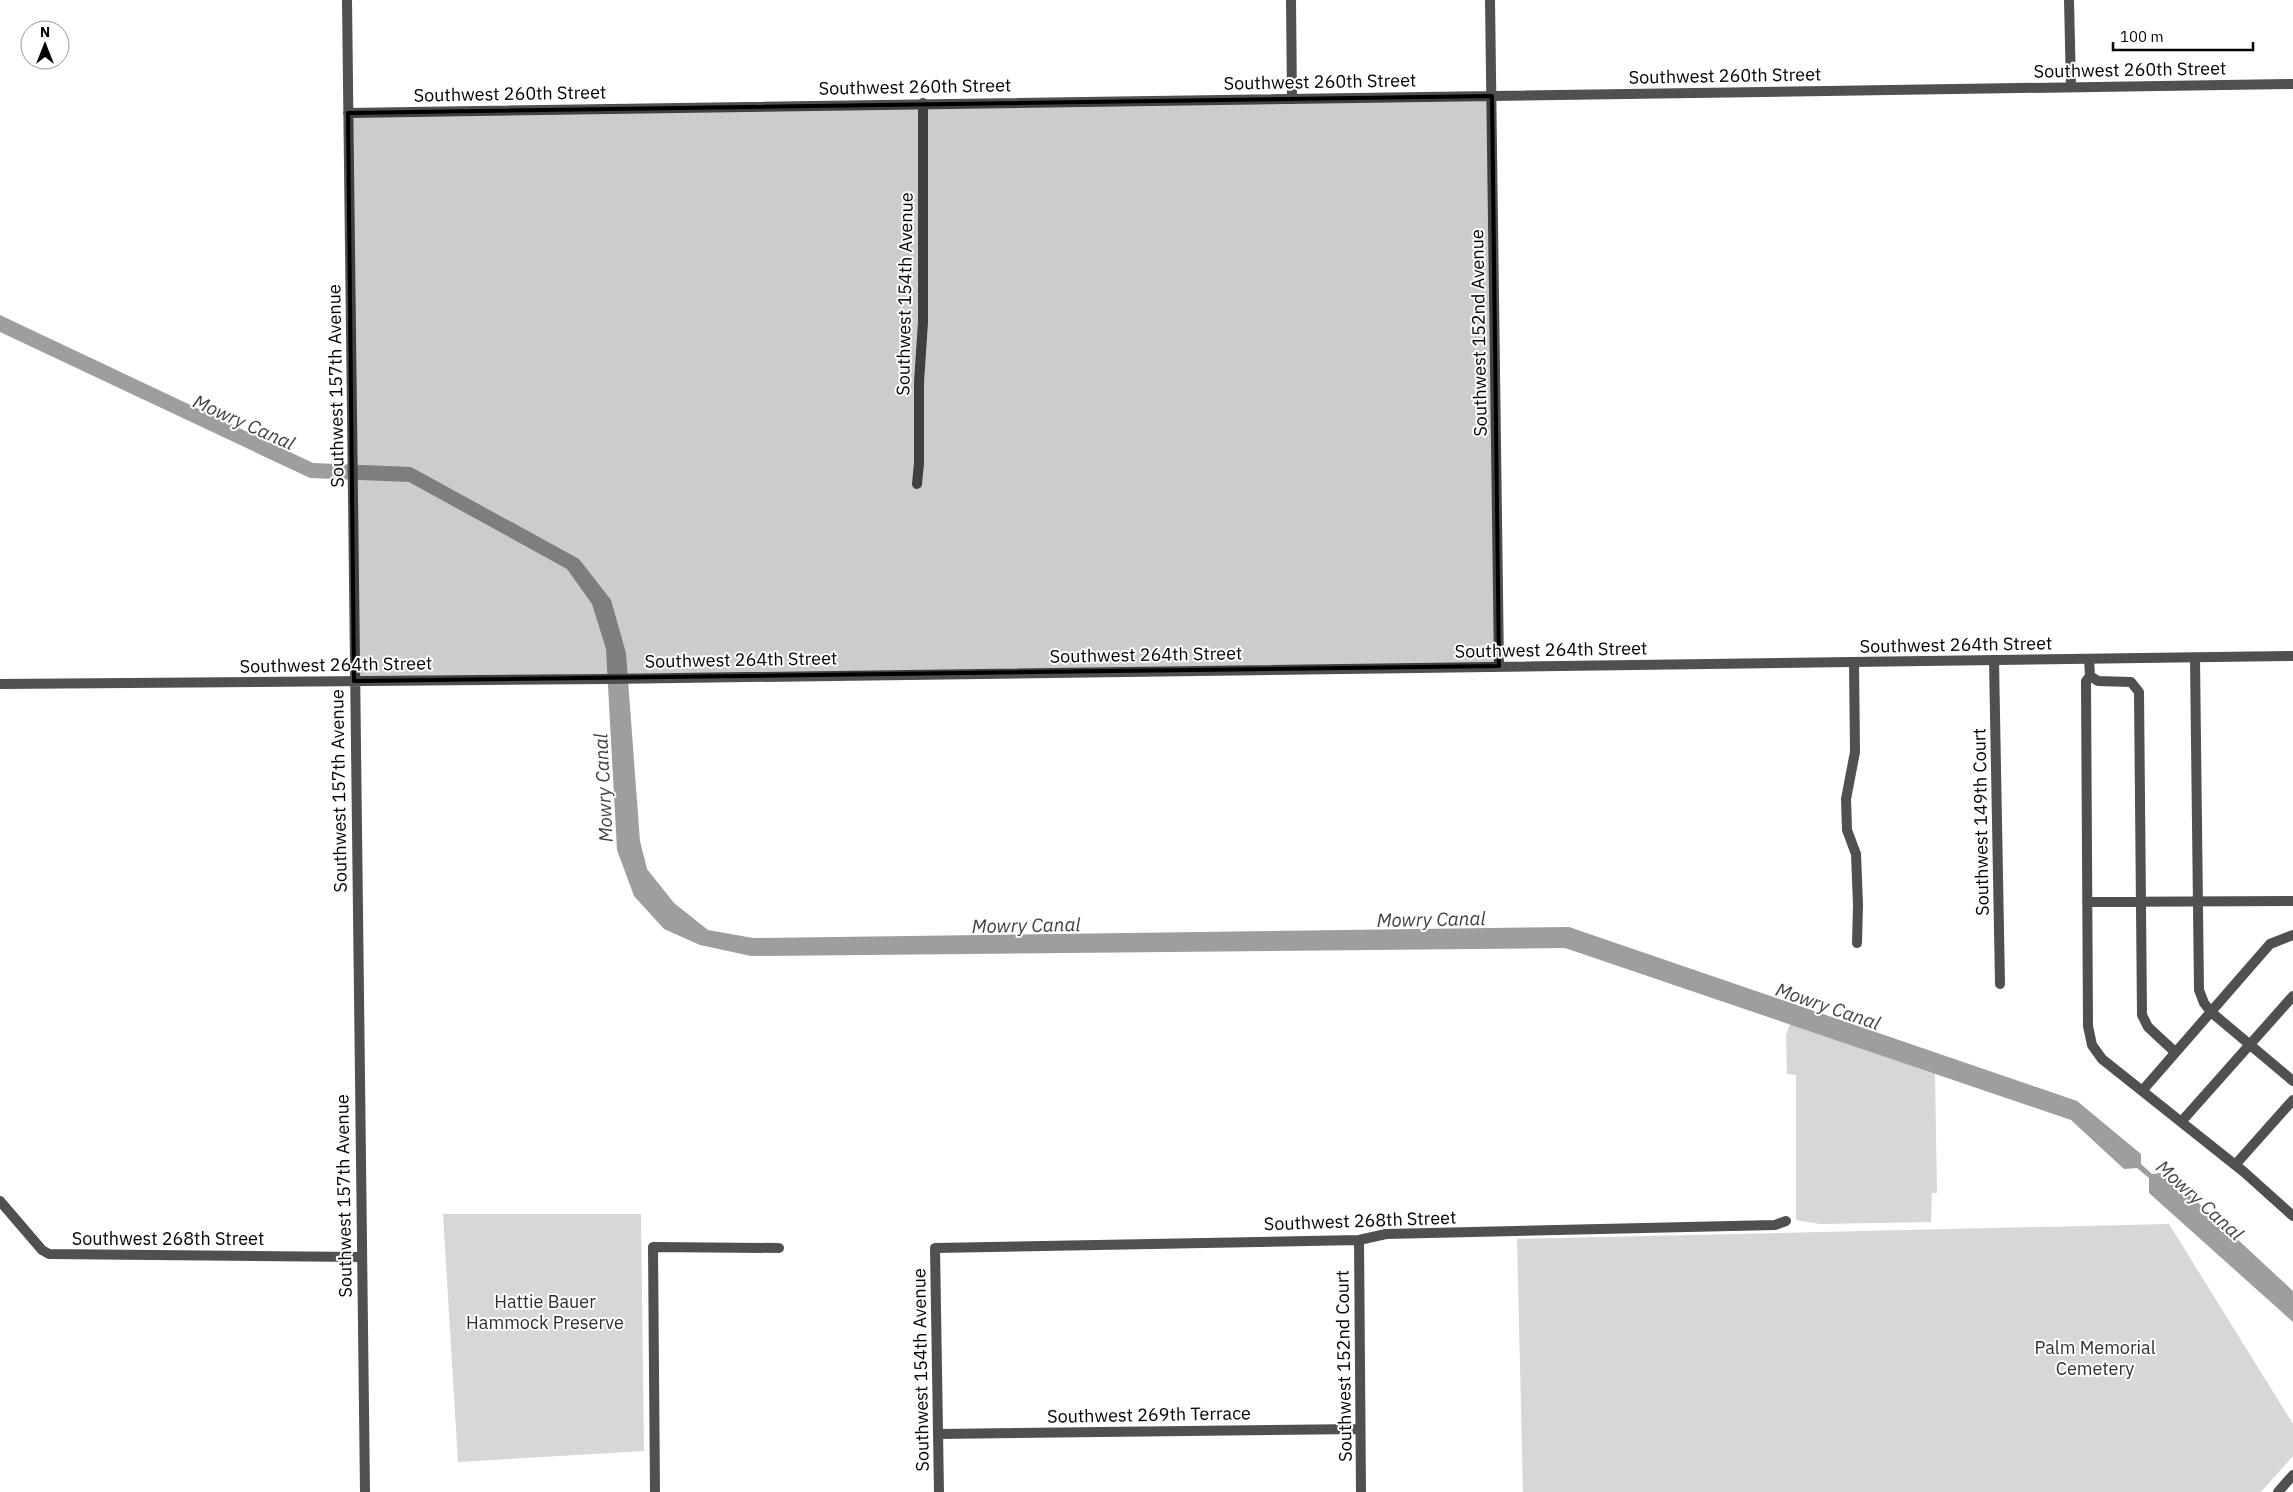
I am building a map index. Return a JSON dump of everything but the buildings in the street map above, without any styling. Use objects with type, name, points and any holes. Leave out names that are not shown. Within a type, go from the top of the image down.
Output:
[{"type":"street","name":"Southwest 157th Avenue","points":[[348,0],[354,681],[365,1492]]},
{"type":"street","points":[[1291,0],[1292,99]]},
{"type":"street","name":"Southwest 152nd Avenue","points":[[1490,0],[1499,666]]},
{"type":"street","points":[[2069,0],[2071,87]]},
{"type":"street","name":"Southwest 260th Street","points":[[348,113],[2293,84]]},
{"type":"street","name":"Southwest 154th Avenue","points":[[917,484],[919,463],[919,382],[923,322],[923,104]]},
{"type":"street","name":"Southwest 264th Street","points":[[0,684],[628,678],[2293,656]]},
{"type":"street","points":[[2195,658],[2199,990],[2204,1003],[2211,1012],[2293,1081]]},
{"type":"street","points":[[2089,659],[2090,676],[2086,681],[2088,1026],[2090,1041],[2102,1059],[2291,1211]]},
{"type":"street","name":"Southwest 149th Court","points":[[1994,660],[2000,984]]},
{"type":"street","points":[[1854,663],[1855,752],[1846,799],[1848,830],[1856,854],[1857,943]]},
{"type":"street","points":[[2090,676],[2101,682],[2131,682],[2139,692],[2143,1020],[2148,1028],[2175,1052]]},
{"type":"street","points":[[2087,902],[2293,900]]},
{"type":"street","points":[[2142,1091],[2270,944],[2293,936]]},
{"type":"street","points":[[2181,1122],[2293,996]]},
{"type":"street","points":[[2235,1165],[2293,1100]]},
{"type":"street","name":"Southwest 268th Street","points":[[0,1201],[42,1250],[49,1254],[361,1257]]},
{"type":"street","name":"Southwest 268th Street","points":[[935,1248],[1358,1240],[1386,1234],[1775,1225],[1786,1221]]},
{"type":"street","name":"Southwest 152nd Court","points":[[1358,1240],[1361,1492]]},
{"type":"street","points":[[655,1492],[653,1247],[779,1248]]},
{"type":"street","name":"Southwest 154th Avenue","points":[[935,1248],[939,1492]]},
{"type":"street","name":"Southwest 269th Terrace","points":[[938,1434],[1360,1429]]},
{"type":"street","points":[[2278,1492],[2293,1475]]},
{"type":"highlighted area","points":[[1492,96],[1499,666],[354,681],[348,113]]},
{"type":"green space","points":[[1790,1024],[1935,1074],[1937,1193],[1932,1193],[1931,1222],[1820,1224],[1796,1220],[1796,1075],[1787,1074],[1786,1035]]},
{"type":"green space","name":"Hattie Bauer Hammock Preserve","points":[[443,1214],[641,1214],[644,1451],[458,1462]]},
{"type":"green space","name":"Palm Memorial Cemetery","points":[[2169,1224],[2293,1424],[2293,1456],[2261,1492],[1523,1492],[1517,1239]]},
{"type":"shaded area","points":[[0,315],[313,463],[411,467],[579,559],[611,600],[626,653],[640,841],[647,869],[674,903],[708,930],[753,938],[1569,927],[2077,1101],[2141,1154],[2141,1164],[2152,1174],[2160,1173],[2192,1197],[2293,1291],[2293,1322],[2149,1193],[2149,1178],[2137,1168],[2124,1169],[2071,1120],[1565,948],[751,956],[700,945],[664,929],[634,896],[617,850],[606,649],[592,604],[567,569],[409,482],[310,478],[0,332]]},
{"type":"water label","name":"Mowry Canal","points":[[244,422]]},
{"type":"water label","name":"Mowry Canal","points":[[603,788]]},
{"type":"water label","name":"Mowry Canal","points":[[1431,919]]},
{"type":"water label","name":"Mowry Canal","points":[[1026,925]]},
{"type":"water label","name":"Mowry Canal","points":[[1828,1006]]},
{"type":"water label","name":"Mowry Canal","points":[[2200,1200]]}]
